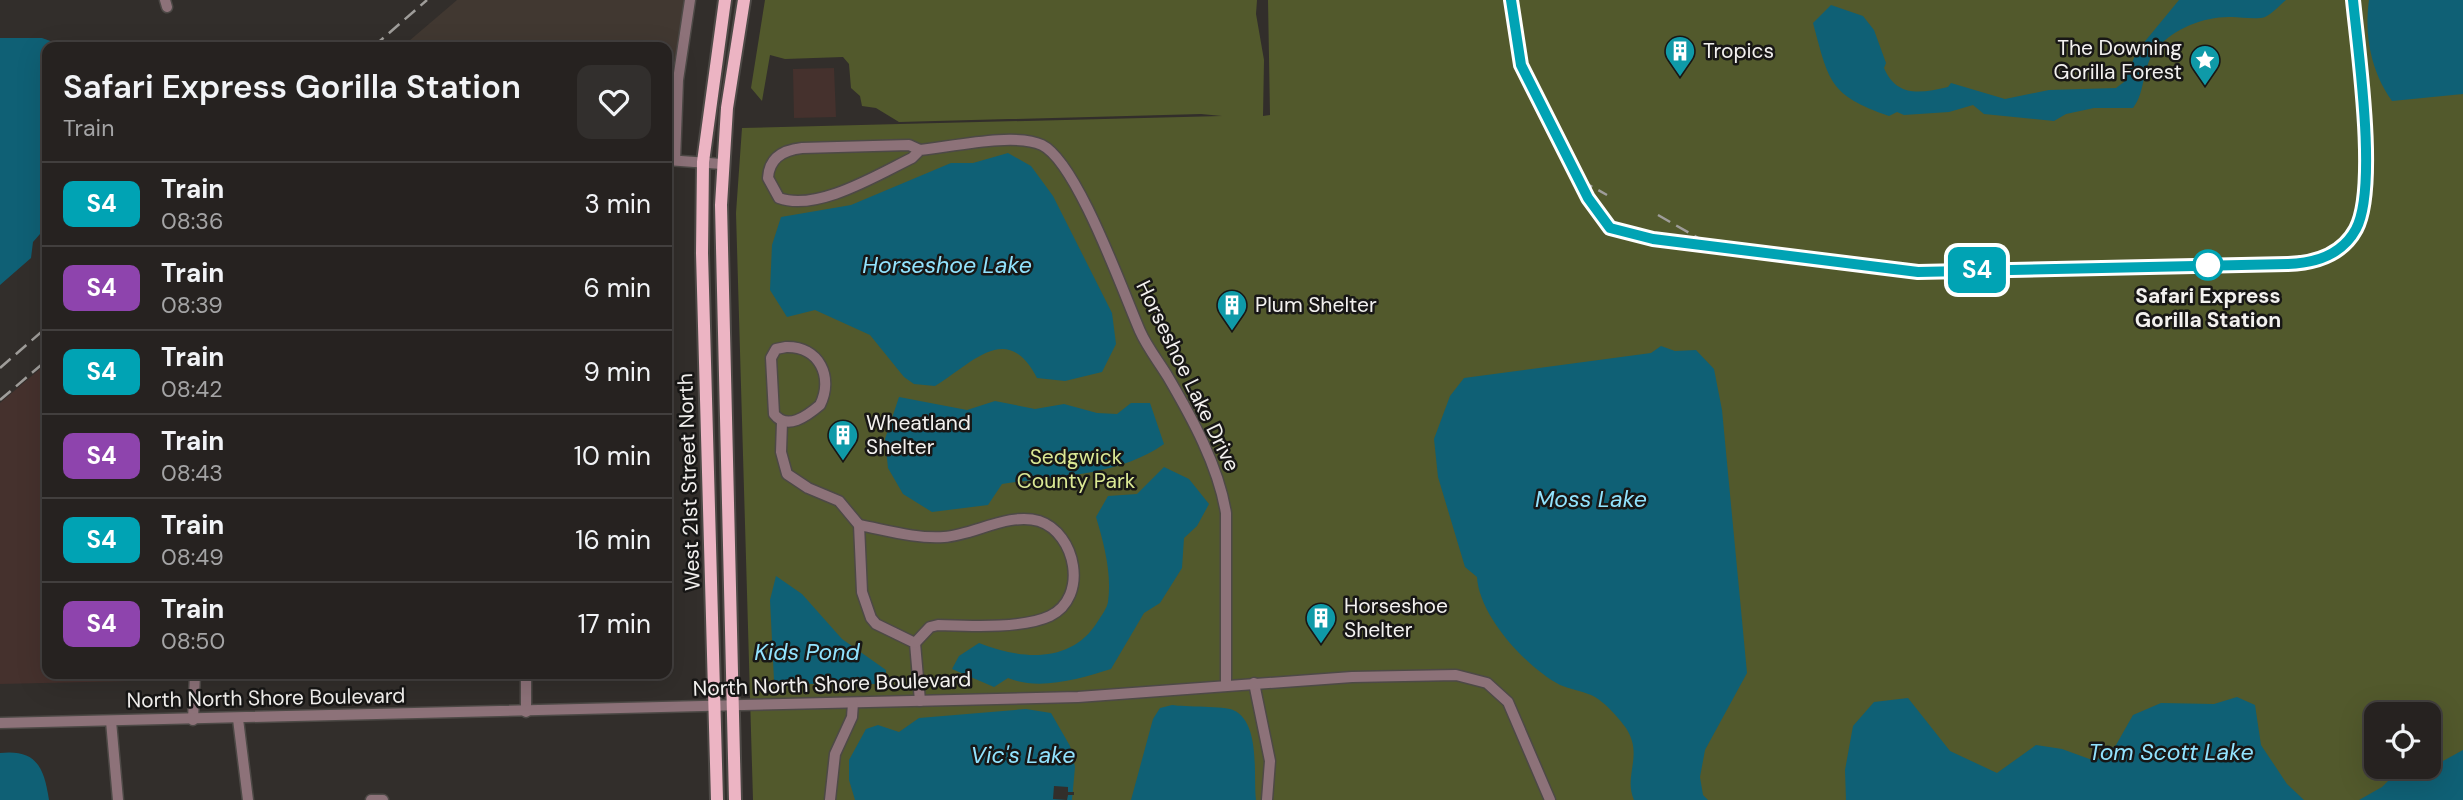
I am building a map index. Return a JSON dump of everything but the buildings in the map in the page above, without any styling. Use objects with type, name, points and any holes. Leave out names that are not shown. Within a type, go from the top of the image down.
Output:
[{"type":"main road","name":"West 21st Street North","points":[[717,800],[702,253],[703,162],[712,76],[725,0]]},
{"type":"main road","name":"West 21st Street North","points":[[735,800],[721,277],[722,164],[733,64],[744,0]]},
{"type":"street","points":[[672,149],[678,80],[690,0]]},
{"type":"street","name":"Horseshoe Lake Drive","points":[[920,150],[912,158],[845,190],[816,198],[793,201],[779,198],[768,178],[774,159],[792,149],[909,145],[920,150],[1027,141],[1053,152],[1069,173],[1125,290],[1141,333],[1195,426],[1223,493],[1226,513],[1226,685]]},
{"type":"street","points":[[672,160],[722,164]]},
{"type":"street","points":[[782,422],[789,422],[813,411],[820,405],[826,388],[820,362],[807,350],[797,347],[776,349],[771,358],[774,414],[782,422],[781,452],[787,474],[808,488],[839,501],[859,525],[862,592],[871,618],[876,624],[915,643]]},
{"type":"street","points":[[859,525],[942,538],[1027,519],[1049,526],[1068,543],[1072,555],[1072,580],[1065,601],[1051,616],[1005,624],[938,625],[930,627],[915,643],[920,701]]},
{"type":"street","name":"North North Shore Boulevard","points":[[0,723],[1078,697],[1365,676],[1456,675],[1475,678],[1495,689],[1507,702],[1550,800]]},
{"type":"street","points":[[193,720],[195,679]]},
{"type":"street","points":[[526,679],[526,712]]},
{"type":"street","points":[[1254,683],[1270,761],[1267,800]]},
{"type":"street","points":[[830,800],[835,754],[852,717],[853,703]]},
{"type":"street","points":[[238,719],[248,800]]},
{"type":"street","points":[[111,721],[118,800]]},
{"type":"street","points":[[371,800],[383,800]]},
{"type":"shaded area","points":[[457,0],[685,0],[672,75],[672,42],[408,42]]},
{"type":"shaded area","points":[[834,68],[836,117],[794,118],[793,69]]},
{"type":"shaded area","points":[[42,367],[42,679],[175,680],[0,684],[0,403]]},
{"type":"green space","name":"Sedgwick County Park","points":[[765,0],[1257,0],[1256,14],[1264,60],[1263,116],[1270,115],[1268,0],[2463,0],[2463,800],[753,800],[736,213],[742,128],[1222,116],[1201,114],[899,122],[876,108],[862,106],[860,96],[851,88],[849,64],[843,57],[785,59],[770,55],[762,101],[751,88]]},
{"type":"water","points":[[2179,0],[2286,0],[2265,17],[2222,17],[2201,21],[2164,41],[2152,55],[2133,108],[2094,108],[2066,114],[2054,121],[1984,114],[1973,105],[1949,112],[1904,115],[1897,112],[1889,116],[1869,108],[1854,101],[1834,84],[1823,59],[1813,23],[1831,5],[1863,16],[1874,30],[1889,78],[1903,89],[1928,91],[1948,87],[1951,83],[2005,99],[2049,90],[2116,88],[2124,82],[2137,51]]},
{"type":"water","points":[[2369,0],[2463,0],[2463,94],[2392,101],[2379,78],[2371,53]]},
{"type":"water","points":[[0,38],[42,38],[53,42],[42,42],[42,232],[33,242],[31,258],[0,285]]},
{"type":"water","name":"Horseshoe Lake","points":[[1008,153],[1031,166],[1053,196],[1112,313],[1116,344],[1102,372],[1065,381],[1037,378],[1026,361],[1014,352],[1002,349],[976,358],[935,386],[914,384],[904,377],[870,335],[815,310],[787,317],[770,290],[772,245],[781,217],[851,205],[951,163],[973,163]]},
{"type":"water","name":"Moss Lake","points":[[1661,346],[1675,351],[1696,350],[1714,369],[1722,410],[1747,673],[1705,750],[1700,777],[1703,795],[1708,800],[1634,800],[1631,791],[1633,748],[1623,724],[1595,697],[1560,685],[1547,677],[1520,654],[1495,624],[1486,608],[1477,577],[1465,567],[1438,477],[1434,439],[1450,396],[1464,378],[1651,353]]},
{"type":"water","points":[[899,397],[967,410],[995,401],[1035,409],[1064,404],[1097,413],[1117,414],[1131,403],[1150,403],[1164,444],[1146,455],[1107,469],[1002,484],[988,505],[932,512],[903,494],[888,468],[885,439]]},
{"type":"water","points":[[1164,467],[1189,479],[1209,504],[1197,526],[1184,538],[1182,568],[1160,603],[1144,613],[1111,669],[1073,680],[1046,684],[1008,678],[994,687],[952,669],[959,656],[979,643],[1012,653],[1044,654],[1074,645],[1087,635],[1105,609],[1109,591],[1106,559],[1096,517],[1108,496],[1137,494]]},
{"type":"water","name":"Kids Pond","points":[[776,576],[802,594],[842,639],[886,670],[886,678],[880,684],[780,684],[774,680],[770,600]]},
{"type":"water","name":"Tom Scott Lake","points":[[2237,697],[2255,705],[2261,745],[2287,784],[2304,800],[1846,800],[1845,770],[1853,726],[1874,702],[1908,698],[1950,751],[1997,773],[2036,745],[2062,749],[2095,761],[2116,745],[2133,715],[2161,703],[2214,704]]},
{"type":"water","points":[[1172,705],[1229,709],[1242,716],[1252,737],[1256,800],[1131,800],[1153,719],[1160,708]]},
{"type":"water","name":"Vic's Lake","points":[[1026,709],[1051,713],[1070,746],[1075,767],[1072,800],[855,800],[849,780],[849,760],[866,729],[878,725],[899,732],[919,718]]},
{"type":"water","points":[[2463,750],[2463,800],[2359,800],[2382,787],[2390,779],[2441,779],[2441,762]]},
{"type":"water","points":[[0,753],[23,754],[36,763],[41,770],[49,800],[0,800]]},
{"type":"pier","points":[[1054,786],[1068,787],[1068,792],[1074,792],[1074,795],[1068,795],[1067,800],[1053,799]]},
{"type":"railway","points":[[379,42],[427,0]]},
{"type":"railway","points":[[1511,0],[1521,65],[1588,198],[1610,228],[1653,239],[1918,272],[2288,264],[2308,262],[2336,251],[2356,229],[2366,183],[2365,118],[2353,0]]},
{"type":"railway","points":[[1580,180],[1607,195]]},
{"type":"railway","points":[[1658,215],[1705,242]]},
{"type":"railway","points":[[0,368],[42,331]]},
{"type":"railway","points":[[0,400],[42,364]]},
{"type":"train","name":"S4","points":[[1511,0],[1515,42],[1521,65],[1588,198],[1610,228],[1653,239],[1918,272],[2288,264],[2306,263],[2333,253],[2342,247],[2356,230],[2364,204],[2365,117],[2353,0]]},
{"type":"place","name":"Tropics","points":[[1680,78]]},
{"type":"place","name":"The Downing Gorilla Forest","points":[[2205,87]]},
{"type":"place","name":"Safari Express Gorilla Station","points":[[2208,265]]},
{"type":"place","name":"Plum Shelter","points":[[1232,332]]},
{"type":"place","name":"Wheatland Shelter","points":[[843,462]]},
{"type":"place","name":"Horseshoe Shelter","points":[[1321,645]]}]
